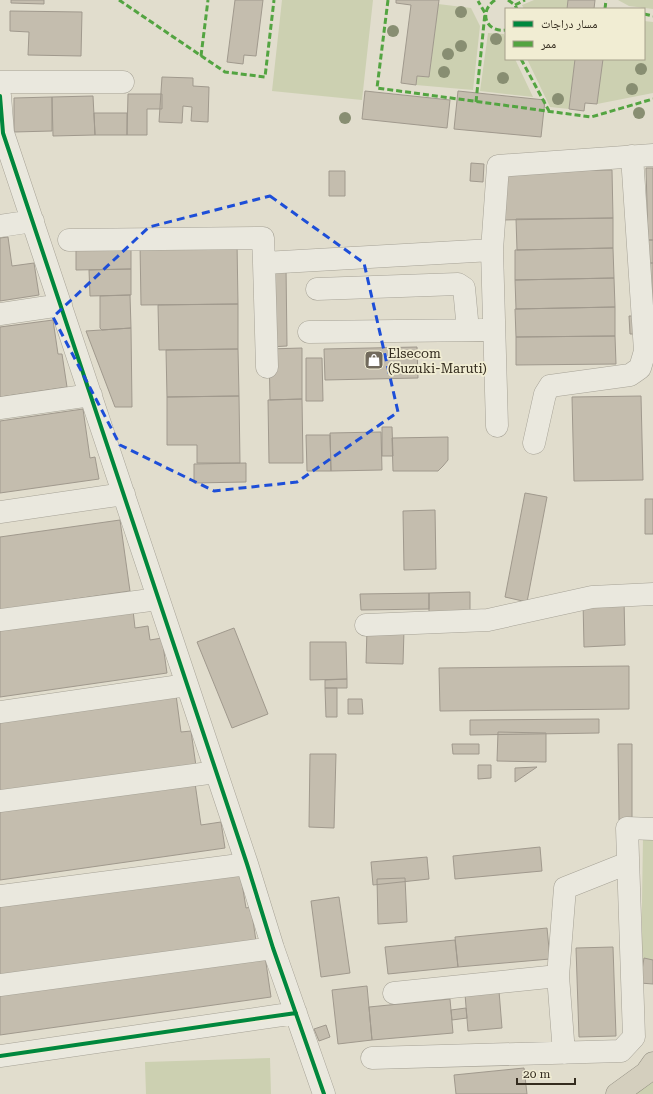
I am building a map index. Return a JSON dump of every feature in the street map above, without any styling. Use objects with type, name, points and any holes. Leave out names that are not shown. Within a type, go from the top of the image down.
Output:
[{"type":"highway","points":[[617,1094],[646,1073],[653,1063]]},
{"type":"street","points":[[0,82],[123,82]]},
{"type":"street","points":[[0,96],[2,133],[124,494],[247,864],[273,948],[324,1094]]},
{"type":"street","points":[[497,426],[492,250],[498,166],[653,155]]},
{"type":"street","points":[[534,443],[545,394],[550,386],[630,375],[640,368],[644,351],[632,156]]},
{"type":"street","points":[[0,226],[33,221]]},
{"type":"street","points":[[69,240],[263,238],[267,367]]},
{"type":"street","points":[[264,263],[492,250]]},
{"type":"street","points":[[317,289],[458,284],[464,288],[468,330]]},
{"type":"street","points":[[0,314],[61,305]]},
{"type":"street","points":[[309,332],[494,330]]},
{"type":"street","points":[[0,408],[91,395]]},
{"type":"street","points":[[0,512],[124,494]]},
{"type":"street","points":[[366,625],[488,620],[592,597],[653,594]]},
{"type":"street","points":[[0,620],[158,598]]},
{"type":"street","points":[[0,712],[187,685]]},
{"type":"street","points":[[0,801],[216,772]]},
{"type":"street","points":[[372,1058],[621,1051],[634,1038],[627,828],[653,829]]},
{"type":"street","points":[[564,1053],[558,976],[565,888],[628,863]]},
{"type":"street","points":[[0,896],[247,864]]},
{"type":"street","points":[[0,985],[273,948]]},
{"type":"street","points":[[394,993],[558,976]]},
{"type":"street","points":[[0,1056],[296,1013]]},
{"type":"highlighted area","points":[[270,196],[364,263],[398,412],[297,482],[214,491],[120,445],[53,317],[149,227]]},
{"type":"green space","points":[[282,0],[373,0],[362,100],[272,91]]},
{"type":"green space","points":[[534,0],[568,0],[567,8],[524,8],[522,5]]},
{"type":"green space","points":[[618,0],[653,0],[653,9],[629,6]]},
{"type":"green space","points":[[438,4],[471,8],[480,26],[473,90],[416,85],[417,76],[429,77]]},
{"type":"green space","points":[[645,21],[653,22],[653,93],[597,104],[603,60],[645,60]]},
{"type":"green space","points":[[488,33],[504,34],[505,60],[515,60],[533,97],[480,91]]},
{"type":"green space","points":[[527,60],[575,60],[569,109],[550,107]]},
{"type":"green space","points":[[643,837],[653,838],[653,966],[641,967]]},
{"type":"green space","points":[[270,1058],[271,1094],[146,1094],[145,1062]]},
{"type":"green space","points":[[653,1079],[653,1094],[634,1094]]},
{"type":"building","points":[[11,0],[44,0],[44,4],[11,3]]},
{"type":"building","points":[[235,0],[263,0],[256,56],[244,55],[243,64],[227,62]]},
{"type":"building","points":[[396,0],[439,0],[429,77],[417,76],[416,85],[401,83],[411,5],[396,3]]},
{"type":"building","points":[[568,0],[595,0],[594,8],[567,8]]},
{"type":"building","points":[[10,11],[82,12],[81,56],[28,55],[29,32],[10,31]]},
{"type":"building","points":[[575,60],[603,60],[597,104],[585,103],[584,111],[569,109]]},
{"type":"building","points":[[162,77],[193,78],[193,86],[209,87],[208,122],[191,121],[192,107],[183,106],[182,123],[159,122]]},
{"type":"building","points":[[365,91],[450,100],[447,128],[362,119]]},
{"type":"building","points":[[458,91],[545,100],[541,137],[454,129]]},
{"type":"building","points":[[128,94],[162,94],[162,109],[147,109],[147,135],[127,135]]},
{"type":"building","points":[[93,96],[95,135],[53,136],[52,97]]},
{"type":"building","points":[[52,97],[52,131],[14,132],[14,98]]},
{"type":"building","points":[[94,113],[127,113],[127,135],[95,135]]},
{"type":"building","points":[[471,163],[484,164],[483,182],[470,181]]},
{"type":"building","points":[[646,168],[653,168],[653,240],[648,240]]},
{"type":"building","points":[[612,170],[613,218],[502,220],[501,172]]},
{"type":"building","points":[[329,171],[345,171],[345,196],[329,196]]},
{"type":"building","points":[[613,218],[613,248],[517,250],[516,219]]},
{"type":"building","points":[[8,237],[12,266],[34,263],[39,295],[0,301],[0,238]]},
{"type":"building","points":[[641,240],[653,240],[653,263],[642,263]]},
{"type":"building","points":[[131,241],[131,269],[76,270],[76,242]]},
{"type":"building","points":[[237,242],[238,304],[141,305],[140,243]]},
{"type":"building","points":[[613,248],[614,278],[515,280],[515,250]]},
{"type":"building","points":[[648,263],[653,263],[653,319]]},
{"type":"building","points":[[268,267],[286,267],[287,346],[269,347]]},
{"type":"building","points":[[131,269],[131,295],[90,296],[89,270]]},
{"type":"building","points":[[614,278],[615,307],[516,309],[515,280]]},
{"type":"building","points":[[130,295],[131,328],[102,330],[100,328],[100,296]]},
{"type":"building","points":[[238,304],[238,349],[159,350],[158,305]]},
{"type":"building","points":[[615,307],[615,336],[516,337],[515,309]]},
{"type":"building","points":[[629,316],[638,316],[639,334],[630,334]]},
{"type":"building","points":[[53,320],[58,354],[62,354],[67,387],[0,397],[0,327]]},
{"type":"building","points":[[131,328],[132,407],[115,407],[86,331]]},
{"type":"building","points":[[615,336],[616,364],[516,365],[516,337]]},
{"type":"building","points":[[417,347],[418,378],[325,380],[324,349]]},
{"type":"building","points":[[302,348],[302,399],[270,400],[269,349]]},
{"type":"building","points":[[238,349],[239,396],[167,397],[166,350]]},
{"type":"building","points":[[306,358],[322,358],[323,401],[306,401]]},
{"type":"building","points":[[239,396],[240,463],[197,463],[197,445],[167,445],[167,397]]},
{"type":"building","points":[[641,396],[643,480],[574,481],[572,397]]},
{"type":"building","points":[[302,399],[303,463],[269,463],[268,400]]},
{"type":"building","points":[[83,409],[90,458],[95,457],[99,479],[0,493],[0,421]]},
{"type":"building","points":[[382,427],[392,427],[393,456],[382,456]]},
{"type":"building","points":[[381,432],[382,470],[331,471],[330,433]]},
{"type":"building","points":[[306,435],[330,435],[331,471],[307,471]]},
{"type":"building","points":[[448,437],[448,460],[438,471],[393,471],[392,438]]},
{"type":"building","points":[[246,463],[246,482],[194,483],[194,464]]},
{"type":"building","points":[[525,493],[547,497],[527,602],[505,597]]},
{"type":"building","points":[[645,499],[653,499],[653,534],[645,534]]},
{"type":"building","points":[[435,510],[436,569],[404,570],[403,511]]},
{"type":"building","points":[[120,520],[130,591],[0,610],[0,537]]},
{"type":"building","points":[[470,592],[470,611],[429,612],[429,593]]},
{"type":"building","points":[[429,593],[429,609],[361,610],[360,594]]},
{"type":"building","points":[[624,600],[625,645],[584,647],[583,601]]},
{"type":"building","points":[[133,610],[135,628],[148,626],[150,640],[162,638],[167,673],[0,697],[0,629]]},
{"type":"building","points":[[234,628],[268,714],[232,728],[197,642]]},
{"type":"building","points":[[367,629],[404,630],[403,664],[366,663]]},
{"type":"building","points":[[310,642],[346,642],[347,679],[310,680]]},
{"type":"building","points":[[629,666],[629,709],[440,711],[439,668]]},
{"type":"building","points":[[347,679],[347,688],[325,688],[325,680]]},
{"type":"building","points":[[325,688],[337,688],[337,717],[326,717]]},
{"type":"building","points":[[176,695],[181,732],[191,731],[196,766],[0,794],[0,720]]},
{"type":"building","points":[[348,699],[362,699],[363,714],[348,714]]},
{"type":"building","points":[[599,719],[599,733],[470,735],[470,720]]},
{"type":"building","points":[[498,732],[546,733],[546,762],[497,761]]},
{"type":"building","points":[[452,744],[479,744],[479,754],[453,754]]},
{"type":"building","points":[[618,744],[632,744],[632,819],[619,820]]},
{"type":"building","points":[[310,754],[336,754],[334,828],[309,827]]},
{"type":"building","points":[[478,765],[491,765],[491,778],[478,779]]},
{"type":"building","points":[[537,767],[515,782],[515,768]]},
{"type":"building","points":[[195,783],[201,825],[221,822],[225,848],[0,880],[0,811]]},
{"type":"building","points":[[540,847],[542,871],[455,879],[453,856]]},
{"type":"building","points":[[427,857],[429,879],[373,885],[371,862]]},
{"type":"building","points":[[240,871],[246,908],[251,907],[256,941],[0,977],[0,905]]},
{"type":"building","points":[[405,878],[407,922],[378,924],[377,879]]},
{"type":"building","points":[[339,897],[350,973],[321,977],[311,901]]},
{"type":"building","points":[[547,928],[550,959],[458,967],[455,937]]},
{"type":"building","points":[[455,940],[458,967],[388,974],[385,947]]},
{"type":"building","points":[[613,947],[616,1036],[579,1037],[576,948]]},
{"type":"building","points":[[265,956],[271,997],[0,1035],[0,994]]},
{"type":"building","points":[[644,958],[653,960],[653,984],[640,983]]},
{"type":"building","points":[[367,986],[372,1040],[338,1044],[332,990]]},
{"type":"building","points":[[499,991],[502,1028],[468,1031],[465,994]]},
{"type":"building","points":[[450,999],[453,1033],[372,1040],[369,1007]]},
{"type":"building","points":[[466,1008],[467,1018],[452,1020],[451,1010]]},
{"type":"building","points":[[326,1025],[330,1037],[319,1041],[314,1029]]},
{"type":"building","points":[[524,1068],[527,1094],[456,1094],[454,1075]]},
{"type":"marked path","points":[[119,0],[225,72],[265,77],[274,0]]},
{"type":"marked path","points":[[201,56],[208,0]]},
{"type":"marked path","points":[[388,0],[377,88],[591,117],[653,99]]},
{"type":"marked path","points":[[495,0],[487,10],[487,21],[493,28],[505,30]]},
{"type":"marked path","points":[[508,0],[516,8]]},
{"type":"marked path","points":[[515,5],[525,0]]},
{"type":"marked path","points":[[605,8],[606,0]]},
{"type":"marked path","points":[[476,102],[485,13],[478,1]]},
{"type":"marked path","points":[[645,14],[653,16]]},
{"type":"marked path","points":[[522,60],[549,111]]},
{"type":"cycle path","points":[[0,96],[3,133],[247,864],[273,948],[324,1094]]},
{"type":"cycle path","points":[[0,1056],[296,1013]]},
{"type":"place","name":"Elsecom (Suzuki-Maruti)","points":[[374,360]]}]
